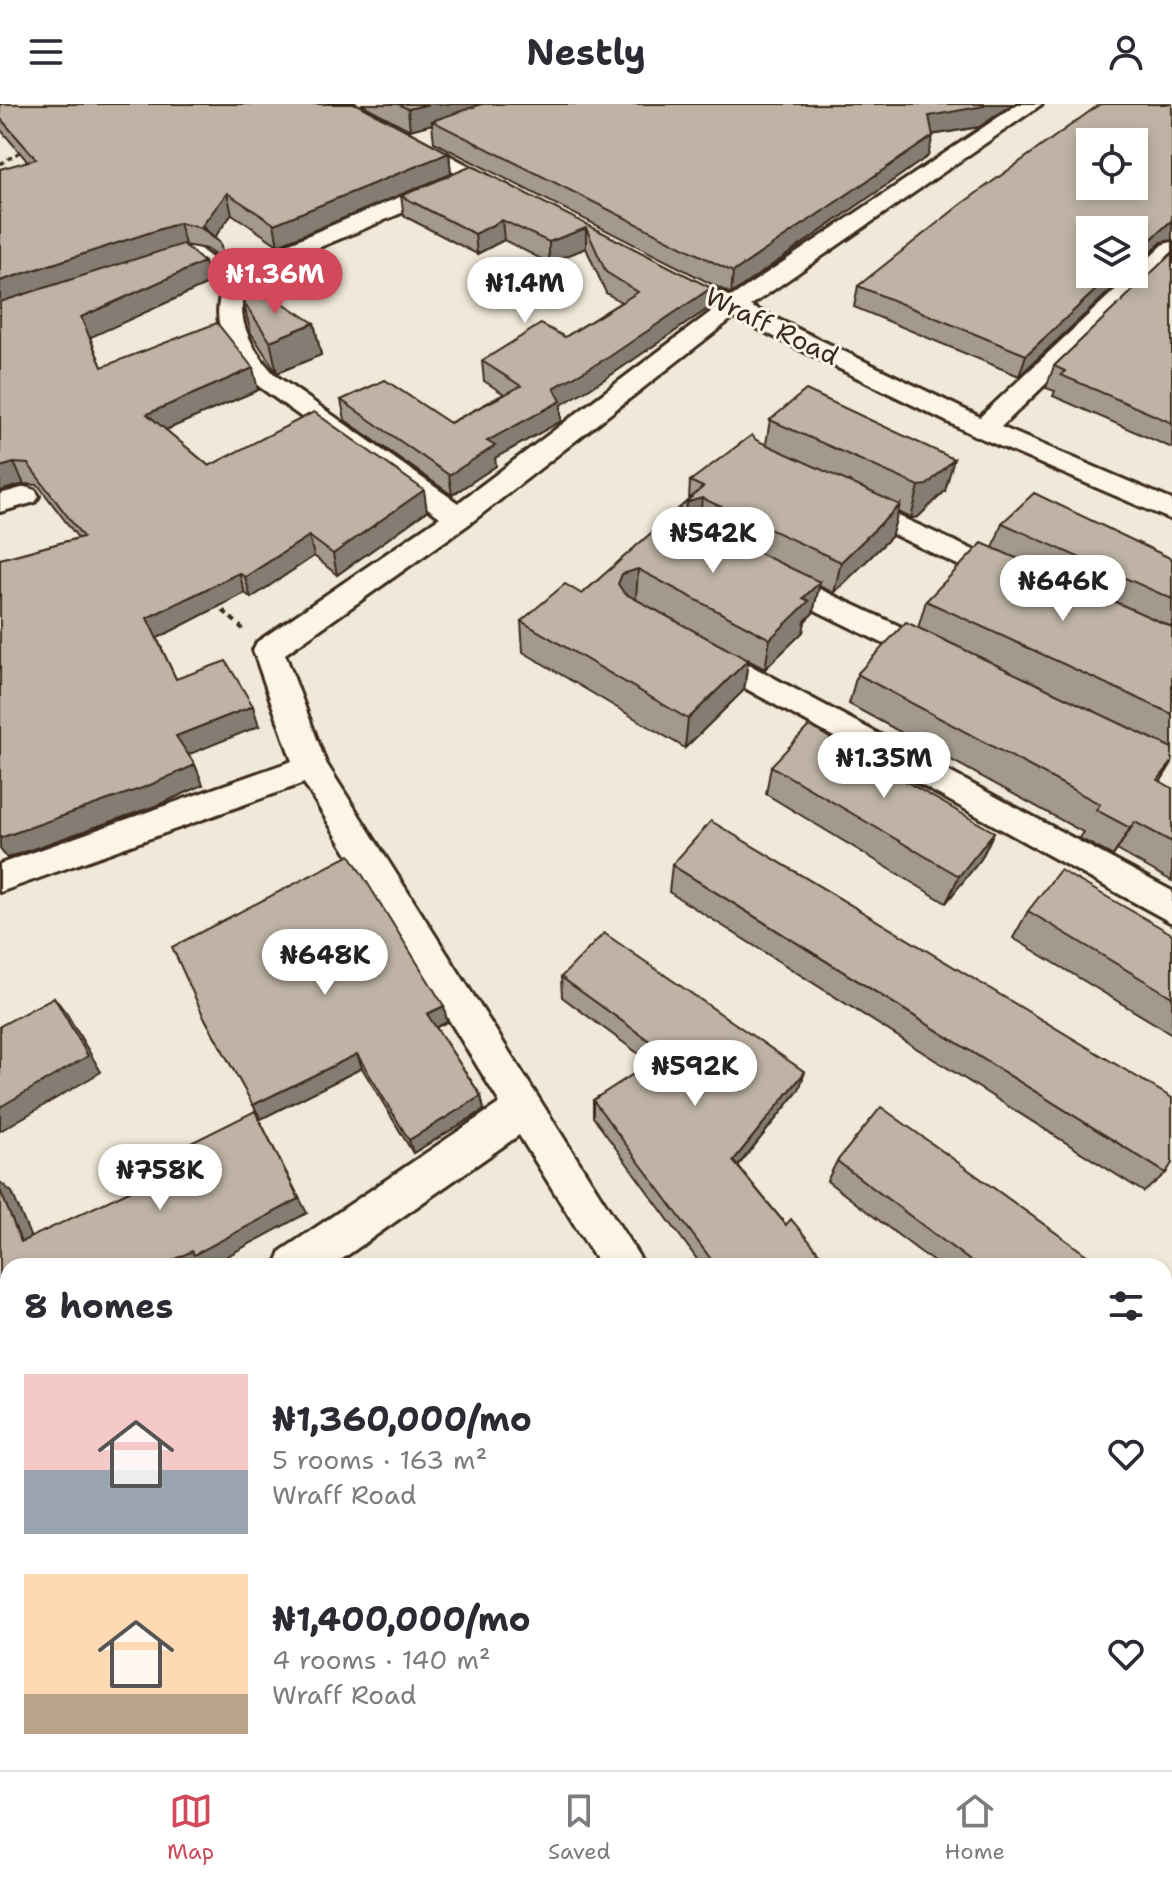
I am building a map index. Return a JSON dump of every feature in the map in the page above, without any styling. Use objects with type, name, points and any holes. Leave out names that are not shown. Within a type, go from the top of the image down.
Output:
[{"type":"street","points":[[338,104],[528,203]]},
{"type":"street","points":[[619,1258],[311,767],[268,650],[459,517],[732,307],[1032,104]]},
{"type":"street","points":[[409,140],[437,131]]},
{"type":"street","points":[[459,517],[266,380],[248,361],[231,326],[228,308],[241,273],[250,268],[474,175]]},
{"type":"street","points":[[983,429],[1172,249]]},
{"type":"street","points":[[133,270],[192,254],[235,288]]},
{"type":"street","name":"Wraff Road","points":[[691,286],[983,429],[1172,511]]},
{"type":"street","points":[[820,489],[1031,588]]},
{"type":"street","points":[[741,562],[971,673]]},
{"type":"street","points":[[676,636],[1172,908]]},
{"type":"street","points":[[0,878],[311,767]]},
{"type":"street","points":[[308,1258],[525,1108]]},
{"type":"path","points":[[0,164],[29,148]]},
{"type":"path","points":[[211,600],[268,650]]},
{"type":"building","points":[[0,104],[357,104],[449,153],[274,224],[227,193],[202,226],[220,243],[201,228],[179,223],[0,281],[0,169],[36,159],[0,118]]},
{"type":"building","points":[[398,104],[429,104],[408,109]]},
{"type":"building","points":[[482,104],[987,104],[929,116],[933,136],[733,272],[432,121]]},
{"type":"building","points":[[1100,104],[1172,104],[1172,220],[1148,242],[1148,216],[1076,216],[1076,288],[1098,288],[1026,355],[858,286],[960,205]]},
{"type":"building","points":[[472,166],[711,288],[609,357],[554,388],[561,401],[487,441],[495,446],[449,475],[341,400],[385,380],[450,423],[521,386],[482,361],[541,324],[565,337],[638,292],[606,272],[586,228],[549,242],[502,220],[475,234],[401,196]]},
{"type":"building","points":[[183,244],[204,262],[81,317],[102,367],[217,323],[253,368],[147,414],[209,466],[314,412],[424,490],[333,554],[309,536],[245,577],[239,573],[147,618],[176,679],[226,661],[253,706],[176,736],[195,765],[148,786],[0,838],[0,559],[83,537],[28,464],[14,463],[0,467],[0,302]]},
{"type":"building","points":[[1172,253],[1172,423],[1061,375],[1065,371],[1054,366],[1135,288],[1148,288],[1148,276]]},
{"type":"building","points":[[266,292],[314,323],[270,341],[243,301]]},
{"type":"building","points":[[806,390],[954,459],[927,485],[919,486],[770,420]]},
{"type":"building","points":[[752,435],[756,440],[900,505],[841,562],[702,498],[688,502],[684,512],[690,520],[820,582],[803,598],[809,601],[770,639],[638,569],[622,574],[618,584],[624,593],[748,660],[688,719],[521,621],[565,584],[582,594],[703,487],[690,481]]},
{"type":"building","points":[[1034,493],[1172,559],[1172,599],[1002,523]]},
{"type":"building","points":[[982,543],[1172,627],[1172,714],[926,601]]},
{"type":"building","points":[[906,622],[1172,748],[1172,762],[1158,780],[1172,788],[1172,842],[1135,822],[1130,828],[1096,810],[1100,804],[857,674]]},
{"type":"building","points":[[809,726],[994,832],[959,876],[771,766]]},
{"type":"building","points":[[711,821],[1172,1098],[1172,1163],[1166,1173],[672,865]]},
{"type":"building","points":[[350,855],[444,1006],[427,1014],[481,1096],[409,1140],[357,1054],[253,1105],[203,1015],[172,947]]},
{"type":"building","points":[[1060,870],[1172,934],[1172,997],[1028,911]]},
{"type":"building","points":[[604,933],[805,1072],[733,1161],[786,1225],[791,1219],[823,1258],[710,1258],[593,1100],[666,1053],[561,977]]},
{"type":"building","points":[[54,997],[88,1056],[0,1107],[0,1026]]},
{"type":"building","points":[[881,1107],[1091,1258],[966,1258],[837,1161]]},
{"type":"building","points":[[255,1111],[299,1199],[194,1255],[192,1251],[178,1258],[0,1258],[0,1190],[21,1242],[159,1177],[153,1162]]}]
